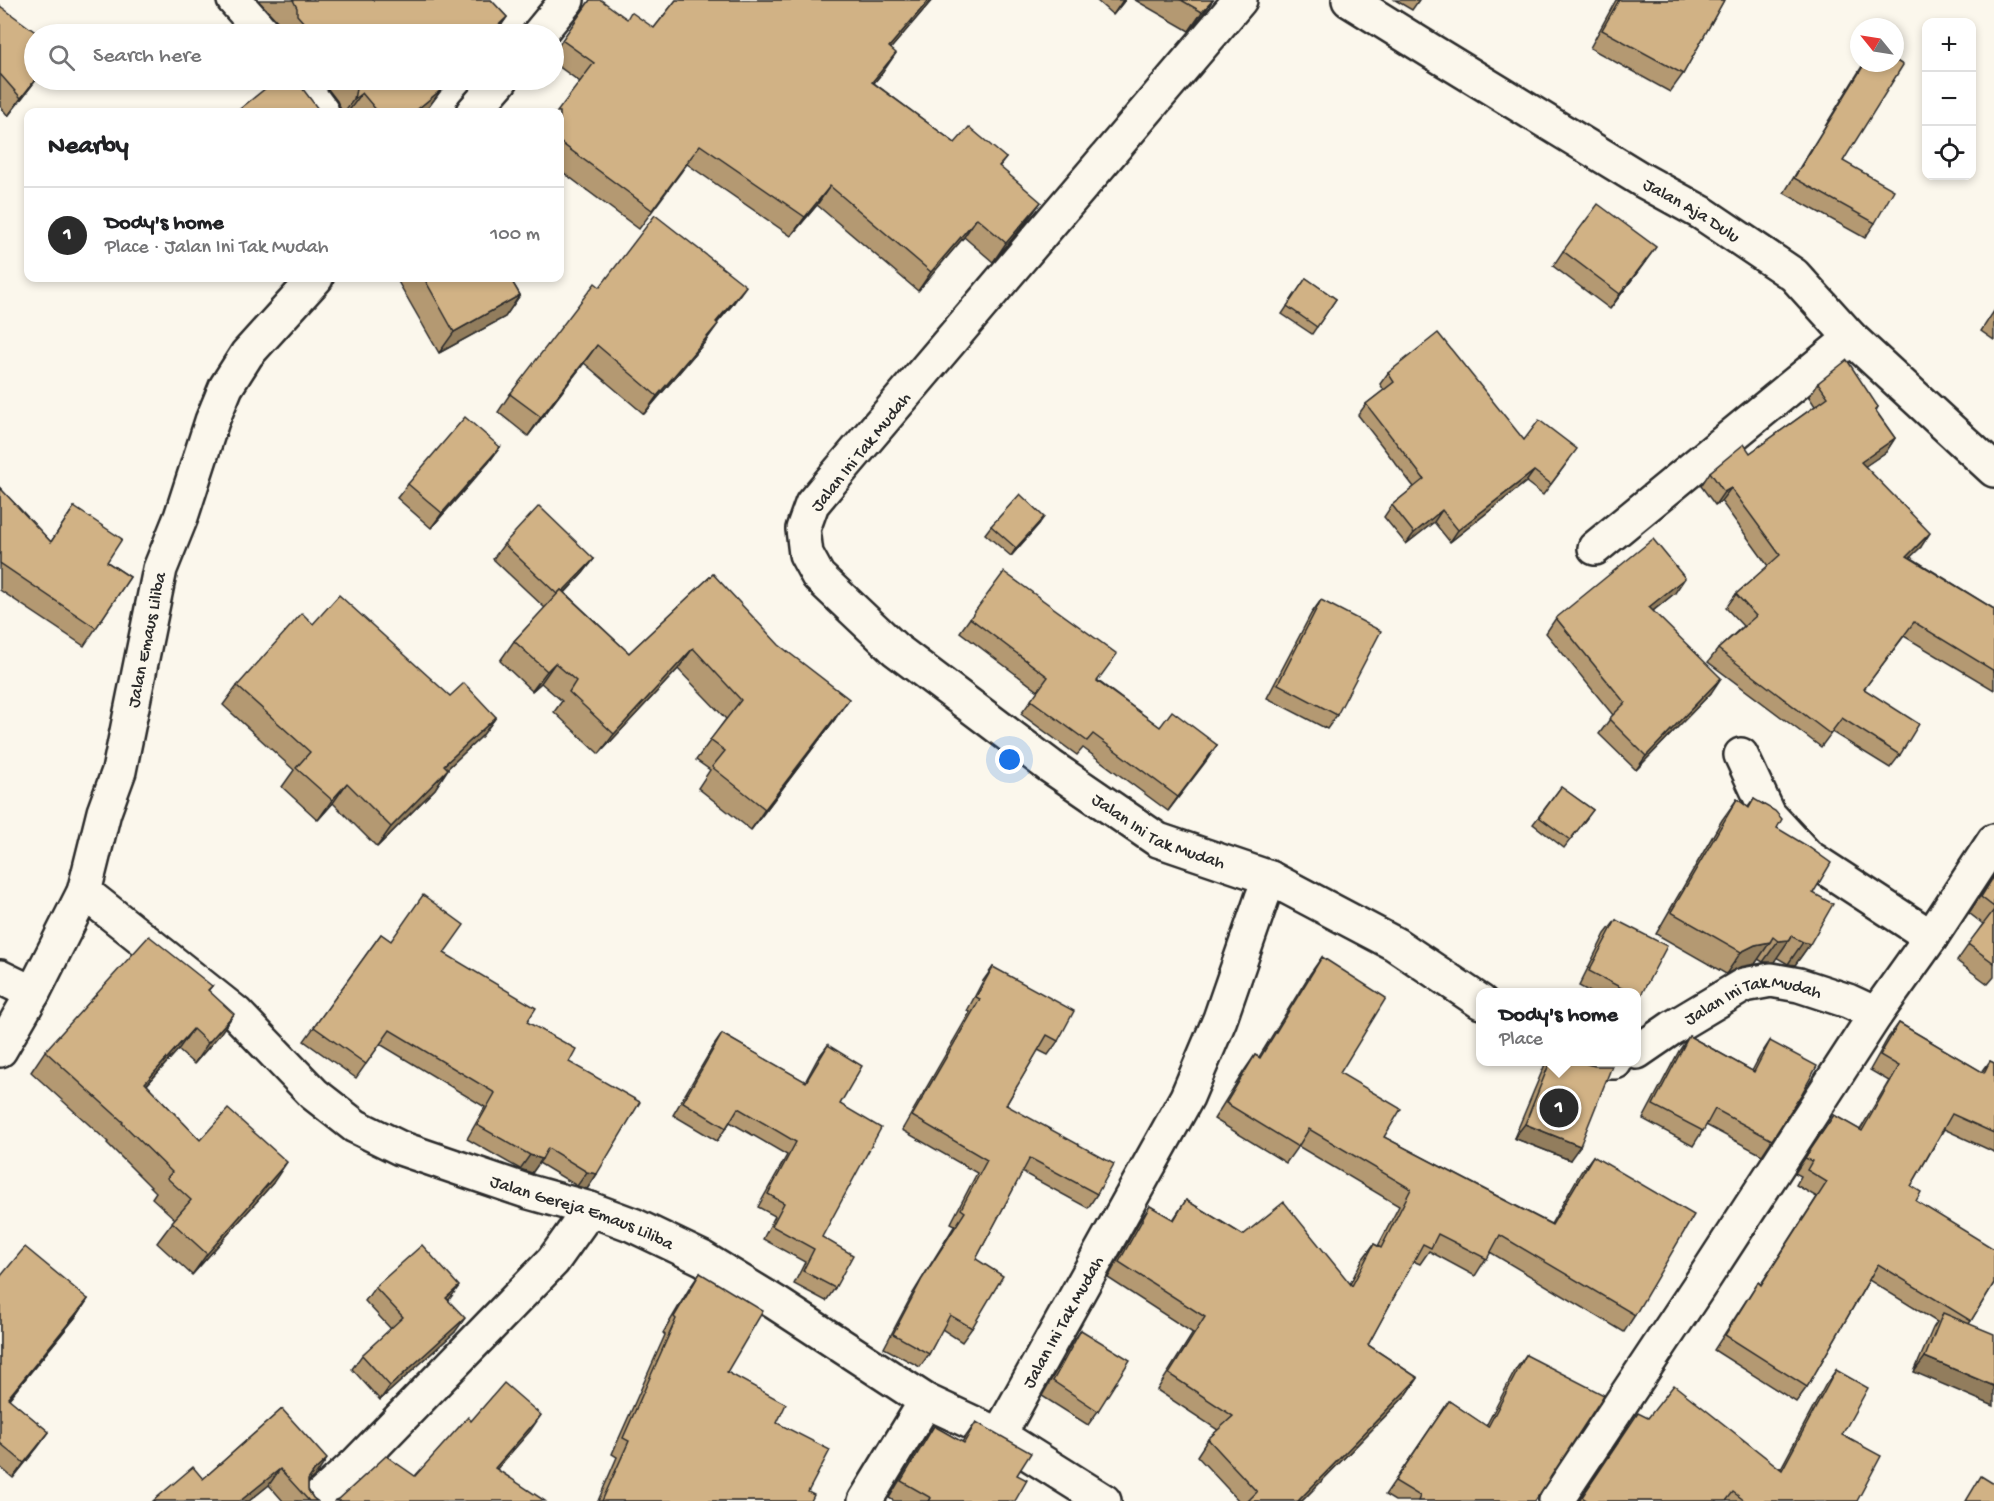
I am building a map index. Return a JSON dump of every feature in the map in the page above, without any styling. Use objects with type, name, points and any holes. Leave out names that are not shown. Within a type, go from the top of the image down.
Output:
[{"type":"street","points":[[234,0],[255,24]]},
{"type":"street","points":[[547,24],[567,0]]},
{"type":"street","name":"Jalan Ini Tak Mudah","points":[[1240,0],[812,504],[803,529],[806,554],[818,576],[895,649],[1050,766],[1158,840],[1270,878],[1395,944],[1476,999]]},
{"type":"street","name":"Jalan Aja Dulu","points":[[1349,0],[1552,125],[1702,213],[1794,275],[1851,338],[1994,470]]},
{"type":"street","points":[[306,90],[319,108]]},
{"type":"street","points":[[476,108],[492,90]]},
{"type":"street","name":"Jalan Emaus Liliba","points":[[0,1050],[33,993],[84,892],[104,812],[119,771],[160,569],[181,517],[212,421],[226,387],[247,354],[312,282]]},
{"type":"street","points":[[1595,548],[1851,338]]},
{"type":"street","points":[[1741,756],[1769,815],[1807,856],[1931,937]]},
{"type":"street","points":[[1556,1501],[1876,1014],[1931,937],[1994,841]]},
{"type":"street","name":"Jalan Ini Tak Mudah","points":[[999,1435],[1187,1097],[1220,1019],[1270,878]]},
{"type":"street","name":"Jalan Gereja Emaus Liliba","points":[[84,892],[236,1014],[314,1094],[356,1126],[400,1148],[633,1225],[702,1258],[776,1303],[926,1401],[999,1435],[1104,1501]]},
{"type":"street","points":[[0,977],[33,993]]},
{"type":"street","name":"Jalan Ini Tak Mudah","points":[[1641,1049],[1744,985],[1771,980],[1799,985],[1848,1001],[1876,1014]]},
{"type":"street","points":[[315,1501],[357,1463],[553,1261],[590,1209]]},
{"type":"street","points":[[865,1501],[926,1401]]},
{"type":"building","points":[[293,0],[491,0],[507,17],[500,24],[303,24],[297,15],[297,8]]},
{"type":"building","points":[[590,0],[601,0],[627,19],[631,12],[654,28],[676,0],[929,0],[889,47],[896,53],[872,82],[955,143],[969,127],[1006,158],[999,166],[1041,202],[1006,243],[977,218],[931,272],[830,186],[805,217],[700,145],[652,210],[564,145],[564,108],[560,108],[594,63],[564,41],[564,37]]},
{"type":"building","points":[[1181,0],[1213,0],[1202,12]]},
{"type":"building","points":[[1619,0],[1724,0],[1683,74],[1602,30]]},
{"type":"building","points":[[0,6],[24,24],[24,90],[27,90],[21,98],[0,74]]},
{"type":"building","points":[[1859,72],[1899,72],[1843,161],[1894,190],[1875,223],[1794,178]]},
{"type":"building","points":[[264,90],[304,90],[317,108],[241,108]]},
{"type":"building","points":[[356,90],[441,90],[419,108],[375,108],[362,93],[354,99]]},
{"type":"building","points":[[1598,204],[1656,247],[1620,294],[1563,251]]},
{"type":"building","points":[[655,215],[746,286],[716,322],[718,324],[657,396],[597,345],[541,417],[510,394],[595,283],[600,287]]},
{"type":"building","points":[[1306,278],[1336,299],[1317,327],[1287,306]]},
{"type":"building","points":[[426,282],[512,282],[520,295],[454,332]]},
{"type":"building","points":[[1438,333],[1524,440],[1539,420],[1577,449],[1551,484],[1534,471],[1458,530],[1442,510],[1414,533],[1392,505],[1424,479],[1366,404],[1394,382],[1388,373]]},
{"type":"building","points":[[1847,360],[1878,407],[1875,410],[1895,438],[1861,462],[1930,533],[1907,556],[1994,609],[1994,671],[1914,622],[1864,689],[1919,724],[1900,755],[1842,718],[1830,734],[1718,649],[1756,616],[1736,594],[1780,555],[1731,488],[1724,492],[1710,472],[1744,444],[1750,453],[1828,397],[1818,383]]},
{"type":"building","points":[[465,417],[500,447],[442,513],[408,484]]},
{"type":"building","points":[[0,488],[51,542],[74,507],[122,539],[107,562],[130,577],[96,628],[0,563]]},
{"type":"building","points":[[1020,494],[1044,517],[1016,548],[991,526]]},
{"type":"building","points":[[539,506],[594,559],[563,591],[557,594],[504,544]]},
{"type":"building","points":[[1653,539],[1685,578],[1649,607],[1721,678],[1646,756],[1609,719],[1625,703],[1556,618]]},
{"type":"building","points":[[1004,572],[1117,654],[1097,681],[1160,727],[1172,711],[1217,745],[1178,797],[1093,734],[1087,741],[1031,700],[1048,677],[970,618]]},
{"type":"building","points":[[713,574],[779,645],[849,699],[765,809],[712,767],[725,751],[710,740],[741,700],[693,648],[614,734],[569,692],[576,681],[555,663],[547,671],[514,641],[561,590],[629,653]]},
{"type":"building","points":[[339,595],[450,696],[464,683],[496,717],[444,765],[448,769],[391,827],[347,783],[332,800],[296,768],[310,752],[237,686],[302,613],[313,624]]},
{"type":"building","points":[[1321,600],[1381,631],[1337,715],[1278,684]]},
{"type":"building","points":[[1561,787],[1593,810],[1570,840],[1539,817]]},
{"type":"building","points":[[1737,799],[1749,808],[1754,799],[1775,811],[1782,819],[1777,828],[1831,863],[1813,893],[1833,904],[1810,944],[1791,936],[1789,940],[1778,941],[1773,937],[1770,942],[1755,945],[1741,952],[1671,912]]},
{"type":"building","points":[[1994,876],[1994,907],[1981,897]]},
{"type":"building","points":[[423,895],[464,925],[444,953],[536,1008],[527,1022],[576,1049],[569,1062],[640,1102],[597,1174],[587,1172],[548,1148],[542,1159],[530,1155],[477,1125],[495,1093],[390,1030],[366,1064],[314,1027],[381,934],[391,941]]},
{"type":"building","points":[[1994,910],[1994,963],[1968,944]]},
{"type":"building","points":[[1616,920],[1667,946],[1641,995],[1641,988],[1621,988],[1589,971]]},
{"type":"building","points":[[149,936],[212,986],[208,990],[234,1014],[208,1043],[193,1029],[145,1083],[200,1140],[228,1109],[287,1162],[207,1254],[172,1222],[191,1200],[167,1178],[172,1172],[123,1122],[45,1051]]},
{"type":"building","points":[[1322,957],[1386,998],[1340,1073],[1401,1109],[1384,1137],[1552,1225],[1593,1156],[1694,1215],[1635,1315],[1500,1235],[1487,1259],[1438,1234],[1431,1248],[1423,1244],[1368,1345],[1418,1378],[1298,1501],[1248,1501],[1257,1492],[1208,1439],[1233,1416],[1169,1374],[1205,1317],[1119,1262],[1150,1206],[1174,1220],[1186,1200],[1243,1235],[1284,1202],[1352,1286],[1374,1244],[1381,1248],[1411,1189],[1309,1129],[1298,1147],[1226,1103],[1255,1055],[1260,1058]]},
{"type":"building","points":[[993,967],[1074,1011],[1058,1041],[1047,1035],[1006,1105],[1114,1164],[1097,1194],[1030,1158],[976,1259],[1003,1276],[972,1328],[950,1315],[929,1354],[893,1334],[922,1279],[965,1212],[961,1209],[987,1160],[912,1116],[980,999],[976,997]]},
{"type":"building","points":[[1899,1023],[1984,1073],[1990,1061],[1994,1063],[1994,1133],[1952,1114],[1911,1186],[1921,1192],[1916,1201],[1994,1249],[1994,1283],[1971,1321],[1878,1264],[1807,1387],[1725,1335],[1758,1282],[1761,1285],[1827,1182],[1807,1170],[1812,1161],[1805,1158],[1834,1115],[1862,1131],[1899,1066],[1880,1055]]},
{"type":"building","points":[[722,1034],[806,1082],[828,1045],[862,1066],[840,1104],[881,1128],[822,1237],[853,1255],[835,1288],[803,1271],[814,1249],[772,1226],[784,1203],[768,1194],[796,1142],[738,1108],[726,1128],[683,1102]]},
{"type":"building","points":[[1689,1036],[1754,1072],[1770,1041],[1817,1066],[1772,1140],[1715,1109],[1703,1131],[1653,1105]]},
{"type":"building","points":[[1548,1066],[1612,1066],[1580,1146],[1525,1124]]},
{"type":"building","points":[[422,1245],[459,1286],[446,1298],[465,1318],[390,1386],[362,1355],[403,1317],[375,1287]]},
{"type":"building","points":[[25,1247],[88,1299],[8,1398],[49,1432],[24,1463],[0,1443],[0,1277]]},
{"type":"building","points":[[700,1273],[763,1311],[727,1372],[786,1404],[777,1423],[830,1450],[808,1492],[814,1495],[811,1501],[602,1501],[629,1441],[623,1438],[676,1319],[674,1317]]},
{"type":"building","points":[[1943,1313],[1994,1334],[1994,1386],[1925,1357]]},
{"type":"building","points":[[1081,1330],[1130,1360],[1098,1411],[1053,1381]]},
{"type":"building","points":[[1526,1355],[1604,1395],[1535,1501],[1418,1501],[1420,1496],[1395,1481],[1449,1401],[1488,1427]]},
{"type":"building","points":[[1836,1370],[1868,1388],[1842,1435],[1881,1456],[1857,1501],[1745,1501],[1733,1492],[1726,1501],[1588,1501],[1582,1497],[1638,1413],[1648,1418],[1674,1385],[1782,1470]]},
{"type":"building","points":[[504,1383],[541,1415],[495,1468],[545,1501],[334,1501],[386,1456],[415,1476],[468,1417],[471,1421]]},
{"type":"building","points":[[282,1409],[327,1459],[308,1480],[308,1490],[317,1501],[309,1501],[280,1469],[240,1501],[153,1501],[193,1467],[203,1479]]},
{"type":"building","points":[[976,1422],[1031,1453],[1017,1475],[1027,1480],[1015,1501],[929,1501],[931,1498],[901,1481],[934,1426],[964,1443]]},
{"type":"building","points":[[1981,1476],[1994,1484],[1994,1501],[1966,1501]]},
{"type":"place","name":"Dody's home","points":[[1559,1108]]}]
